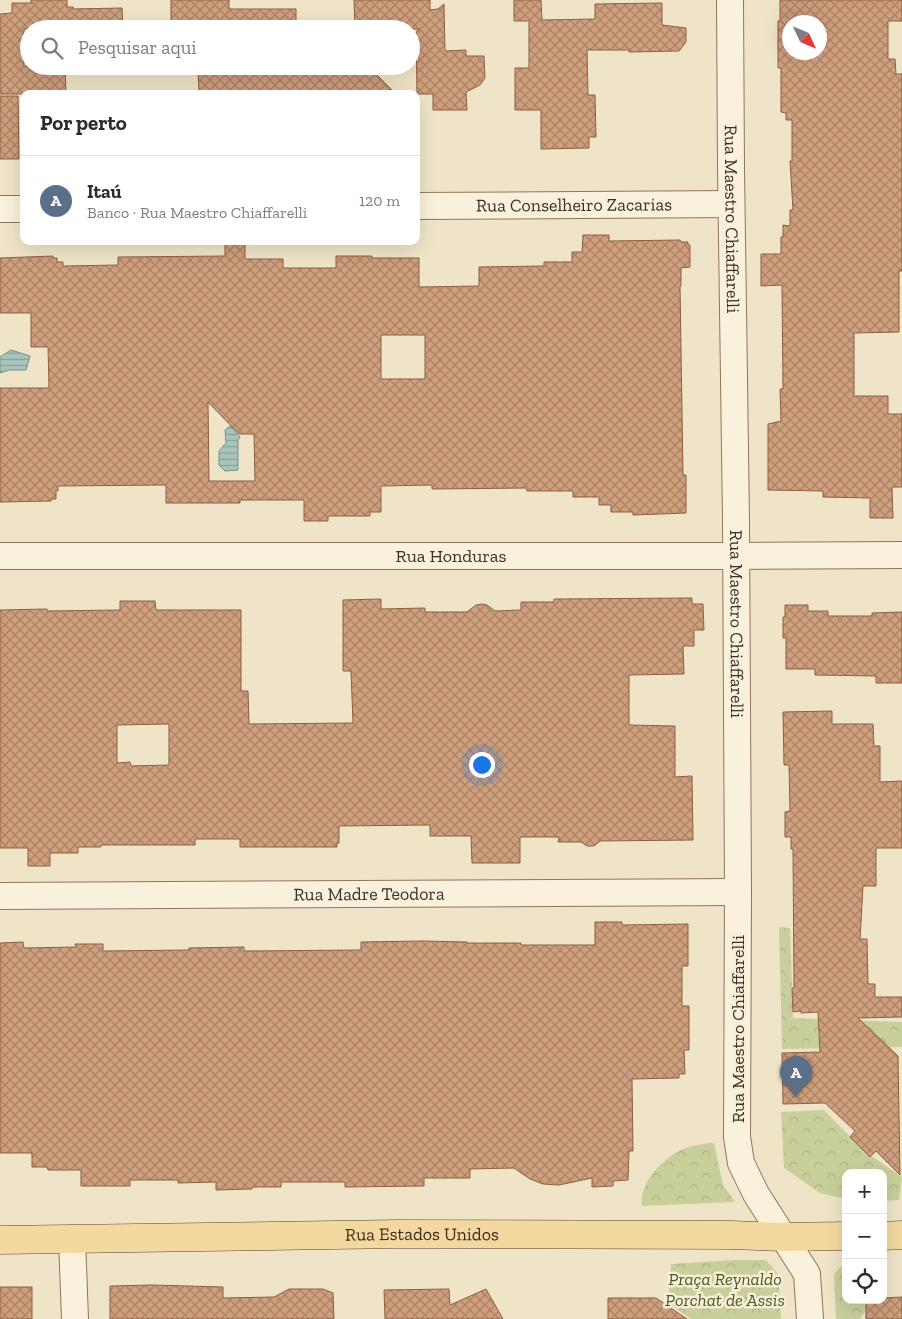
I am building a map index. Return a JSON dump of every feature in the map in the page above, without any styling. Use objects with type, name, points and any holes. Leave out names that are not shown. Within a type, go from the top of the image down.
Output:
[{"type":"main road","name":"Rua Estados Unidos","points":[[0,1240],[396,1234],[842,1236]]},
{"type":"main road","points":[[887,1236],[902,1236]]},
{"type":"street","name":"Rua Maestro Chiaffarelli","points":[[730,0],[736,520],[737,1136],[741,1162],[756,1194],[807,1274],[810,1319]]},
{"type":"street","name":"Rua Conselheiro Zacarias","points":[[420,206],[731,204]]},
{"type":"street","points":[[0,209],[20,209]]},
{"type":"street","name":"Rua Honduras","points":[[0,556],[902,555]]},
{"type":"street","name":"Rua Madre Teodora","points":[[0,896],[738,892]]},
{"type":"street","points":[[72,1239],[75,1319]]},
{"type":"green space","points":[[779,927],[790,928],[793,1018],[902,1022],[902,1047],[782,1049]]},
{"type":"green space","points":[[824,1110],[864,1151],[902,1177],[899,1200],[887,1201],[887,1169],[842,1169],[842,1198],[820,1193],[784,1168],[781,1112]]},
{"type":"green space","points":[[714,1143],[723,1185],[735,1202],[642,1206],[644,1189],[659,1166],[681,1150]]},
{"type":"green space","name":"Praça Reynaldo Porchat de Assis","points":[[766,1260],[778,1274],[781,1319],[691,1319],[668,1303],[671,1264]]},
{"type":"green space","name":"Praça Reynaldo Porchat de Assis","points":[[842,1267],[842,1304],[870,1304],[860,1319],[836,1319],[834,1274]]},
{"type":"water","points":[[11,350],[30,356],[26,370],[9,370],[0,373],[0,357]]},
{"type":"water","points":[[230,426],[240,437],[238,440],[238,470],[225,471],[219,465],[219,451],[226,443],[225,430]]},
{"type":"building","points":[[31,0],[67,0],[67,7],[73,7],[73,9],[122,8],[123,20],[20,20],[20,75],[65,75],[66,90],[20,90],[20,94],[0,94],[0,14],[12,13],[12,3],[31,3]]},
{"type":"building","points":[[171,0],[229,0],[229,9],[296,9],[296,20],[171,20]]},
{"type":"building","points":[[354,0],[430,0],[430,10],[438,9],[444,4],[445,51],[466,50],[466,56],[484,56],[485,78],[480,85],[466,92],[467,110],[433,110],[433,94],[420,94],[420,90],[417,90],[417,75],[420,75],[420,20],[355,20]]},
{"type":"building","points":[[514,0],[541,0],[542,20],[595,19],[595,4],[662,3],[662,25],[686,28],[686,42],[679,51],[629,52],[629,50],[587,50],[588,95],[595,95],[596,137],[589,137],[589,148],[541,149],[541,110],[515,110],[515,68],[529,68],[529,21],[514,21]]},
{"type":"building","points":[[780,0],[902,0],[902,21],[888,21],[888,59],[895,59],[896,74],[902,74],[902,271],[899,271],[899,332],[854,333],[854,396],[888,396],[888,414],[902,414],[902,487],[892,487],[893,518],[870,518],[870,498],[823,497],[823,491],[768,490],[768,424],[781,421],[780,389],[783,389],[782,285],[761,286],[761,254],[781,254],[783,225],[790,226],[790,210],[793,210],[790,161],[792,161],[792,120],[786,120],[786,113],[781,112],[781,68],[778,68],[778,21],[780,21]]},
{"type":"building","points":[[198,75],[377,75],[392,90],[199,90]]},
{"type":"building","points":[[0,96],[18,96],[19,159],[0,159]]},
{"type":"building","points":[[583,235],[609,235],[609,241],[680,240],[681,242],[688,242],[688,245],[690,245],[690,267],[681,268],[680,286],[683,475],[686,475],[686,513],[633,515],[633,512],[611,512],[611,505],[599,505],[599,497],[573,497],[573,491],[527,491],[526,488],[432,489],[432,485],[381,486],[381,512],[370,512],[370,516],[328,516],[328,521],[304,521],[304,500],[240,500],[240,503],[166,503],[166,485],[58,486],[56,499],[51,499],[51,501],[0,502],[0,388],[49,388],[48,347],[31,347],[31,313],[0,313],[0,258],[53,256],[53,258],[57,258],[57,262],[63,262],[63,266],[118,265],[118,257],[225,256],[225,245],[245,245],[245,259],[283,259],[283,268],[336,268],[336,256],[419,258],[419,287],[479,286],[479,267],[544,266],[544,262],[572,262],[572,252],[582,252]],"holes":[[[381,335],[425,335],[425,379],[381,379]],[[208,402],[239,434],[254,434],[255,481],[209,481]]]},
{"type":"building","points":[[692,598],[692,604],[703,604],[704,630],[694,630],[694,646],[683,646],[684,674],[629,675],[629,725],[675,726],[675,777],[692,776],[693,840],[600,841],[594,846],[587,846],[581,842],[558,842],[559,837],[520,837],[520,863],[472,863],[471,836],[430,836],[430,825],[339,826],[339,843],[337,843],[337,847],[240,847],[240,839],[195,839],[195,845],[101,845],[101,847],[78,847],[78,853],[50,853],[50,866],[28,866],[28,848],[0,848],[0,610],[120,610],[120,601],[155,601],[156,610],[241,610],[241,691],[248,691],[249,724],[353,723],[351,671],[343,671],[343,600],[381,599],[381,609],[425,608],[425,612],[467,612],[476,605],[482,604],[495,611],[521,610],[521,602],[554,602],[554,599]],"holes":[[[169,724],[169,765],[131,766],[130,762],[117,763],[117,725]]]},
{"type":"building","points":[[785,605],[808,605],[808,611],[828,611],[828,616],[872,616],[872,613],[902,612],[902,683],[876,683],[876,676],[815,675],[815,669],[786,669],[786,638],[783,638]]},
{"type":"building","points":[[832,711],[832,724],[873,724],[874,746],[880,746],[880,782],[902,781],[902,848],[876,848],[876,886],[863,886],[860,939],[867,939],[868,984],[875,984],[875,997],[902,997],[902,1017],[858,1018],[898,1056],[900,1175],[876,1151],[870,1157],[850,1137],[855,1131],[825,1103],[783,1104],[782,1053],[820,1052],[818,1012],[793,1012],[793,849],[791,849],[791,837],[785,837],[785,812],[790,811],[789,765],[784,765],[783,712]]},
{"type":"building","points":[[595,922],[622,922],[622,925],[688,924],[688,966],[682,966],[682,1006],[689,1006],[689,1050],[684,1050],[685,1074],[679,1074],[679,1078],[632,1079],[633,1151],[629,1151],[628,1180],[613,1181],[613,1186],[592,1187],[592,1178],[559,1185],[543,1184],[530,1179],[514,1168],[470,1169],[470,1178],[424,1178],[424,1186],[345,1187],[345,1182],[281,1182],[281,1187],[216,1190],[216,1182],[178,1183],[178,1180],[130,1180],[130,1186],[81,1186],[81,1170],[48,1170],[47,1167],[32,1167],[32,1153],[0,1153],[0,943],[23,942],[24,948],[76,947],[75,944],[103,944],[103,951],[244,947],[244,951],[361,950],[361,942],[423,941],[521,943],[521,945],[595,945]]},
{"type":"building","points":[[110,1286],[223,1287],[223,1298],[274,1297],[289,1289],[323,1289],[333,1293],[334,1319],[110,1319]]},
{"type":"building","points":[[0,1287],[32,1287],[32,1319],[0,1319]]},
{"type":"building","points":[[449,1289],[450,1305],[486,1289],[503,1319],[385,1319],[384,1290]]},
{"type":"building","points":[[902,1297],[902,1319],[866,1319],[866,1304],[887,1304],[887,1298]]},
{"type":"building","points":[[608,1298],[656,1298],[687,1319],[608,1319]]},
{"type":"place","name":"Itaú","points":[[796,1097]]}]
